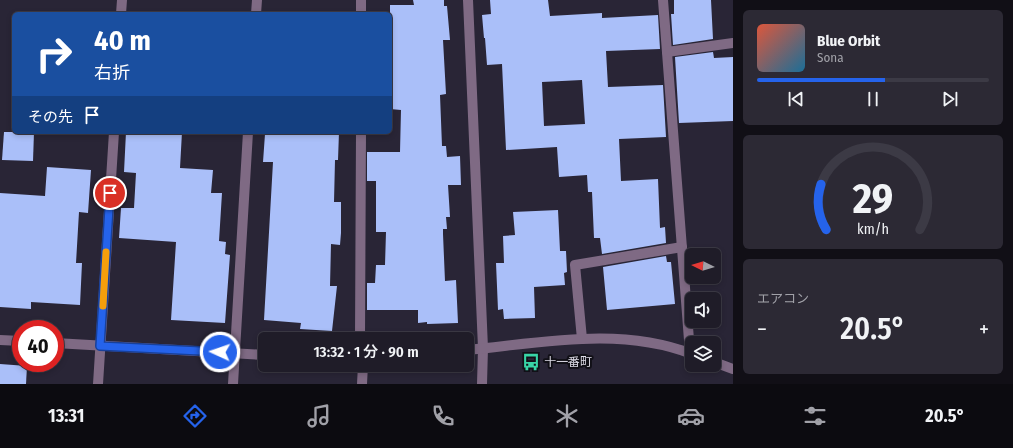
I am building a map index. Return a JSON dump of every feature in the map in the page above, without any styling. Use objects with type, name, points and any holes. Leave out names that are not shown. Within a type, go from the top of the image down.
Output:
[{"type":"street","points":[[121,12],[122,0]]},
{"type":"street","points":[[256,0],[256,12]]},
{"type":"street","points":[[361,0],[361,12]]},
{"type":"street","points":[[468,0],[483,348],[482,384]]},
{"type":"street","points":[[663,0],[690,336]]},
{"type":"street","points":[[667,52],[733,43]]},
{"type":"street","points":[[98,384],[114,134]]},
{"type":"street","points":[[233,384],[248,134]]},
{"type":"street","points":[[360,332],[361,134]]},
{"type":"street","points":[[582,339],[575,265],[682,247]]},
{"type":"street","points":[[474,349],[582,339],[620,338],[650,341],[685,351]]},
{"type":"street","points":[[0,340],[12,341]]},
{"type":"street","points":[[64,344],[258,355]]},
{"type":"street","points":[[721,365],[733,369]]},
{"type":"street","points":[[362,384],[363,372]]},
{"type":"building","points":[[413,0],[444,0],[444,6],[447,6],[450,40],[443,40],[446,94],[440,95],[442,146],[446,146],[447,157],[460,156],[461,185],[448,185],[450,217],[446,217],[447,229],[443,229],[443,234],[445,281],[456,280],[458,323],[418,323],[418,310],[367,310],[367,283],[375,283],[376,265],[385,265],[386,232],[376,232],[376,181],[367,181],[367,152],[400,152],[401,110],[392,109],[392,12],[390,12],[390,5],[414,5]]},
{"type":"building","points":[[490,0],[548,0],[550,16],[602,13],[602,18],[658,15],[660,49],[606,51],[608,87],[663,85],[666,137],[619,139],[621,181],[658,179],[660,228],[665,227],[666,243],[602,254],[600,238],[594,238],[592,192],[588,192],[587,175],[559,177],[557,147],[506,150],[502,64],[487,65],[484,38],[482,15],[491,14]],"holes":[[[582,80],[585,124],[544,126],[542,82]]]},
{"type":"building","points":[[674,0],[711,0],[713,39],[673,45],[671,14],[674,14]]},
{"type":"building","points":[[713,52],[714,58],[733,57],[733,121],[679,123],[675,57]]},
{"type":"building","points":[[4,132],[12,132],[12,134],[34,134],[33,161],[2,160]]},
{"type":"building","points":[[126,134],[182,134],[180,168],[213,170],[211,193],[222,193],[219,241],[226,242],[225,254],[230,255],[225,323],[171,320],[176,242],[119,238],[121,208],[134,208],[136,173],[124,172]]},
{"type":"building","points":[[265,134],[339,134],[338,160],[335,160],[334,202],[341,202],[341,233],[340,245],[331,244],[330,286],[337,286],[332,331],[300,329],[301,323],[264,320],[273,162],[263,162]]},
{"type":"building","points":[[47,167],[91,170],[88,213],[79,212],[76,263],[82,263],[80,305],[31,302],[31,309],[0,307],[0,193],[45,196]]},
{"type":"building","points":[[558,210],[560,251],[566,251],[567,272],[564,273],[565,285],[534,287],[535,318],[504,319],[503,309],[498,310],[496,263],[504,263],[503,236],[515,235],[513,212]]},
{"type":"building","points":[[666,256],[667,262],[671,262],[675,304],[607,310],[603,267]]},
{"type":"building","points":[[0,364],[12,365],[12,372],[27,372],[26,384],[0,384]]},
{"type":"slow traffic","points":[[103,306],[106,252]]},
{"type":"place","name":"十一番町","points":[[531,362]]},
{"type":"route","points":[[110,193],[100,346],[220,352]]}]
